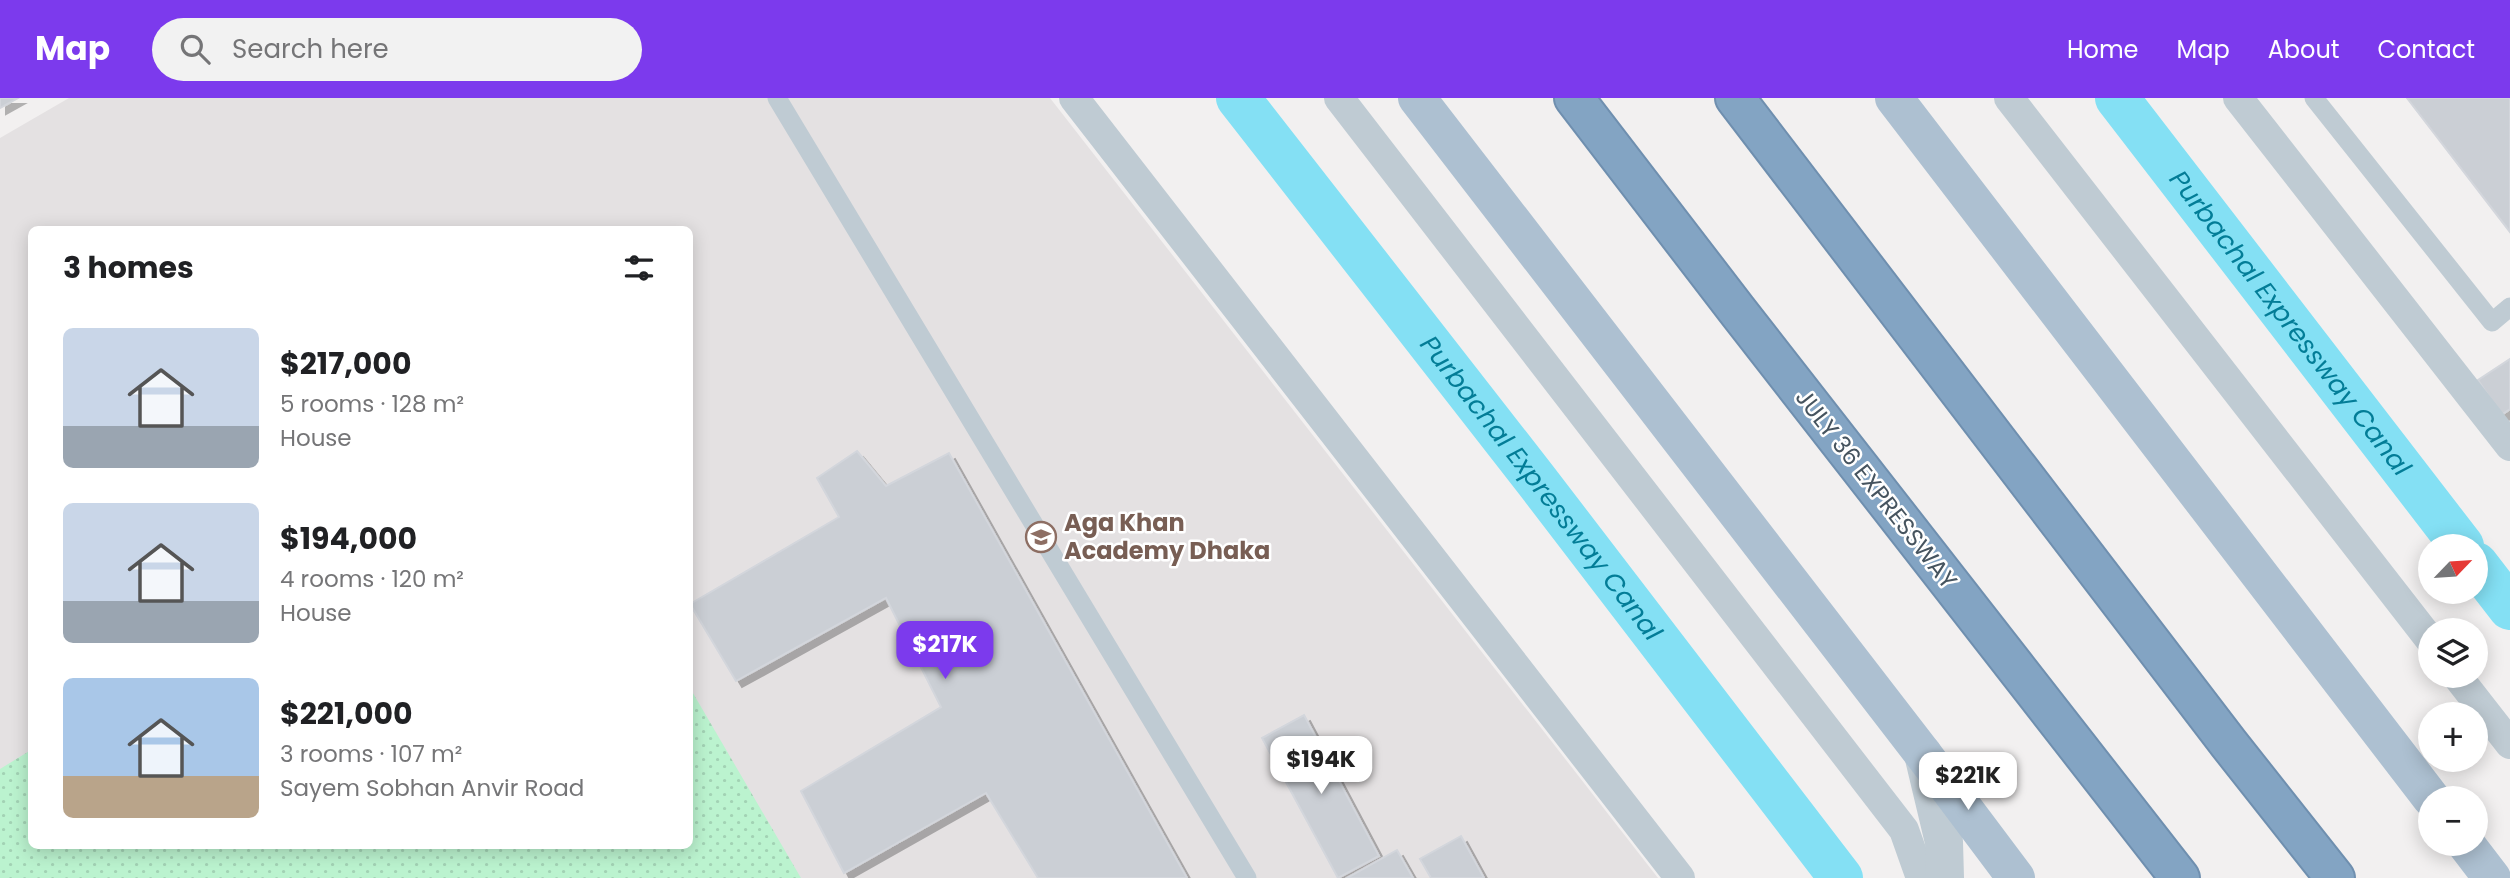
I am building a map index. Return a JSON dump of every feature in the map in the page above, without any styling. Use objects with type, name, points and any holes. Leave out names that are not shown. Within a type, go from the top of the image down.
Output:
[{"type":"highway","name":"JULY 36 EXPRESSWAY","points":[[1574,98],[2180,878]]},
{"type":"highway","points":[[1735,98],[2335,878]]},
{"type":"main road","points":[[1417,98],[2016,878]]},
{"type":"main road","points":[[1894,98],[2422,786]]},
{"type":"main road","points":[[2475,856],[2492,878]]},
{"type":"street","points":[[1074,98],[1680,878]]},
{"type":"street","points":[[1339,98],[1904,830],[1921,878]]},
{"type":"street","points":[[2009,98],[2418,625]]},
{"type":"street","points":[[2238,98],[2510,446]]},
{"type":"street","points":[[2466,688],[2510,744]]},
{"type":"street","points":[[1923,754],[1944,842],[1945,878]]},
{"type":"lane","points":[[777,98],[1247,878]]},
{"type":"lane","points":[[2314,98],[2492,322],[2510,307]]},
{"type":"shaded area","name":"Aga Khan Academy Dhaka","points":[[69,98],[1050,98],[1658,878],[0,878],[0,138]]},
{"type":"green space","points":[[693,693],[801,878],[0,878],[0,769],[28,752],[28,849],[693,849]]},
{"type":"building","points":[[0,98],[18,98],[0,108]]},
{"type":"building","points":[[2407,98],[2510,98],[2510,232]]},
{"type":"building","points":[[2510,359],[2510,409],[2501,415],[2478,380]]},
{"type":"building","points":[[857,451],[886,486],[949,453],[1187,878],[1038,878],[986,793],[844,873],[801,791],[941,707],[886,598],[736,681],[693,609],[693,602],[839,517],[817,478]]},
{"type":"building","points":[[1304,715],[1379,856],[1338,878],[1262,738]]},
{"type":"building","points":[[1461,836],[1484,878],[1431,878],[1420,859]]},
{"type":"building","points":[[1397,850],[1413,878],[1347,878]]},
{"type":"waterway","name":"Purbachal Expressway Canal","points":[[1238,98],[1536,480],[1841,878]]},
{"type":"waterway","name":"Purbachal Expressway Canal","points":[[2117,98],[2453,534]]},
{"type":"waterway","name":"Purbachal Expressway Canal","points":[[2488,580],[2510,608]]},
{"type":"place","name":"Aga Khan Academy Dhaka","points":[[1041,537]]}]
